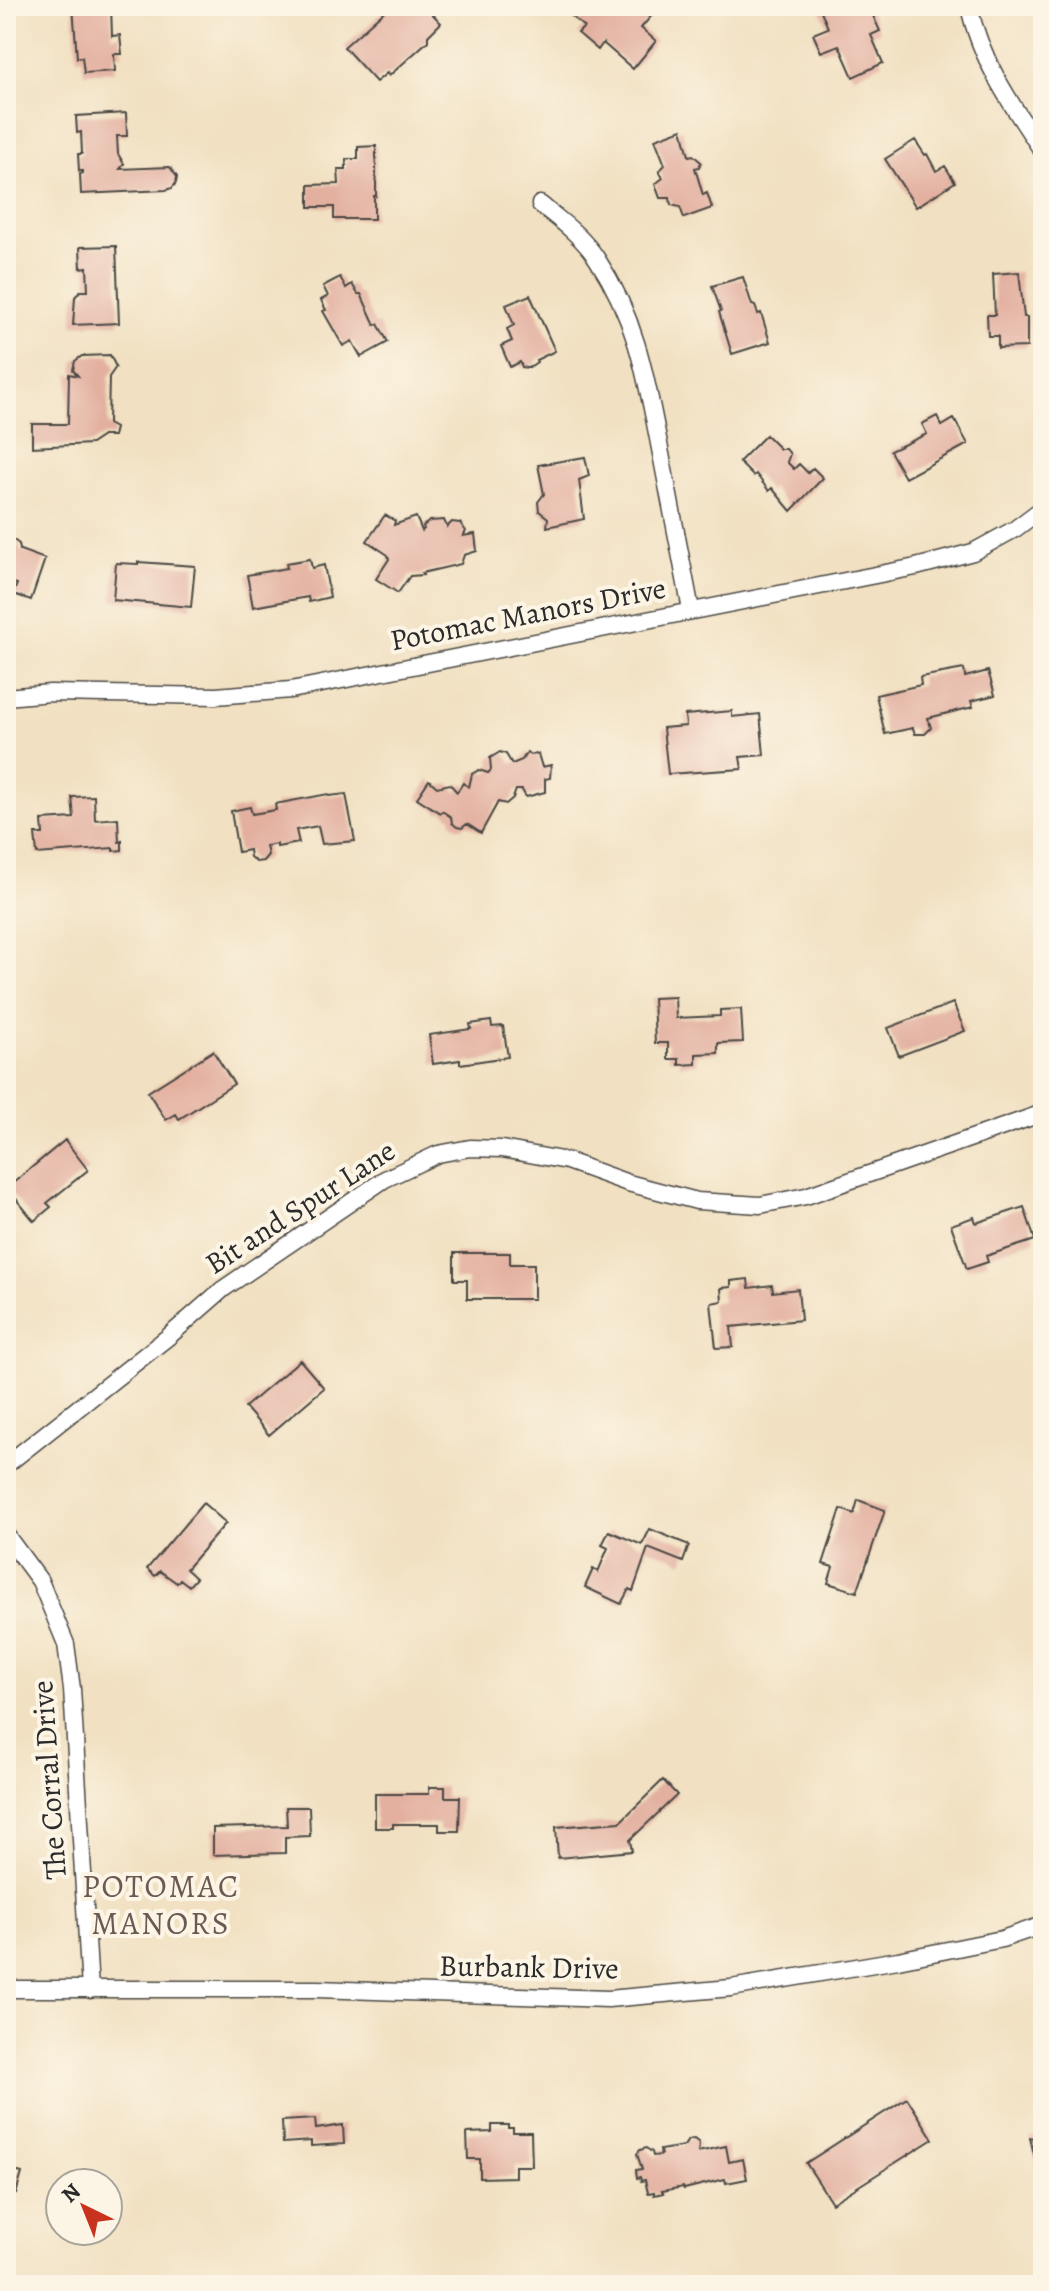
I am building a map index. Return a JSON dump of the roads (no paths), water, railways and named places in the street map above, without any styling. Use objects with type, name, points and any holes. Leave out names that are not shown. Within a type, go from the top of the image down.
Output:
[{"type":"street","points":[[969,6],[974,30],[1005,94],[1043,152]]},
{"type":"street","points":[[540,204],[580,237],[596,257],[621,299],[633,327],[647,383],[691,610]]},
{"type":"street","name":"Potomac Manors Drive","points":[[6,697],[50,693],[216,696],[291,690],[916,567],[973,552],[1015,529],[1043,508]]},
{"type":"street","name":"Bit and Spur Lane","points":[[6,1465],[168,1337],[223,1289],[385,1179],[438,1154],[470,1148],[502,1149],[567,1161],[628,1183],[697,1201],[760,1205],[806,1196],[1043,1113]]},
{"type":"street","name":"The Corral Drive","points":[[6,1535],[40,1581],[66,1644],[72,1689],[90,1990]]},
{"type":"street","name":"Burbank Drive","points":[[6,1989],[317,1989],[608,1999],[731,1988],[898,1960],[1002,1939],[1043,1925]]},
{"type":"district","name":"POTOMAC MANORS","points":[[161,1904]]}]
